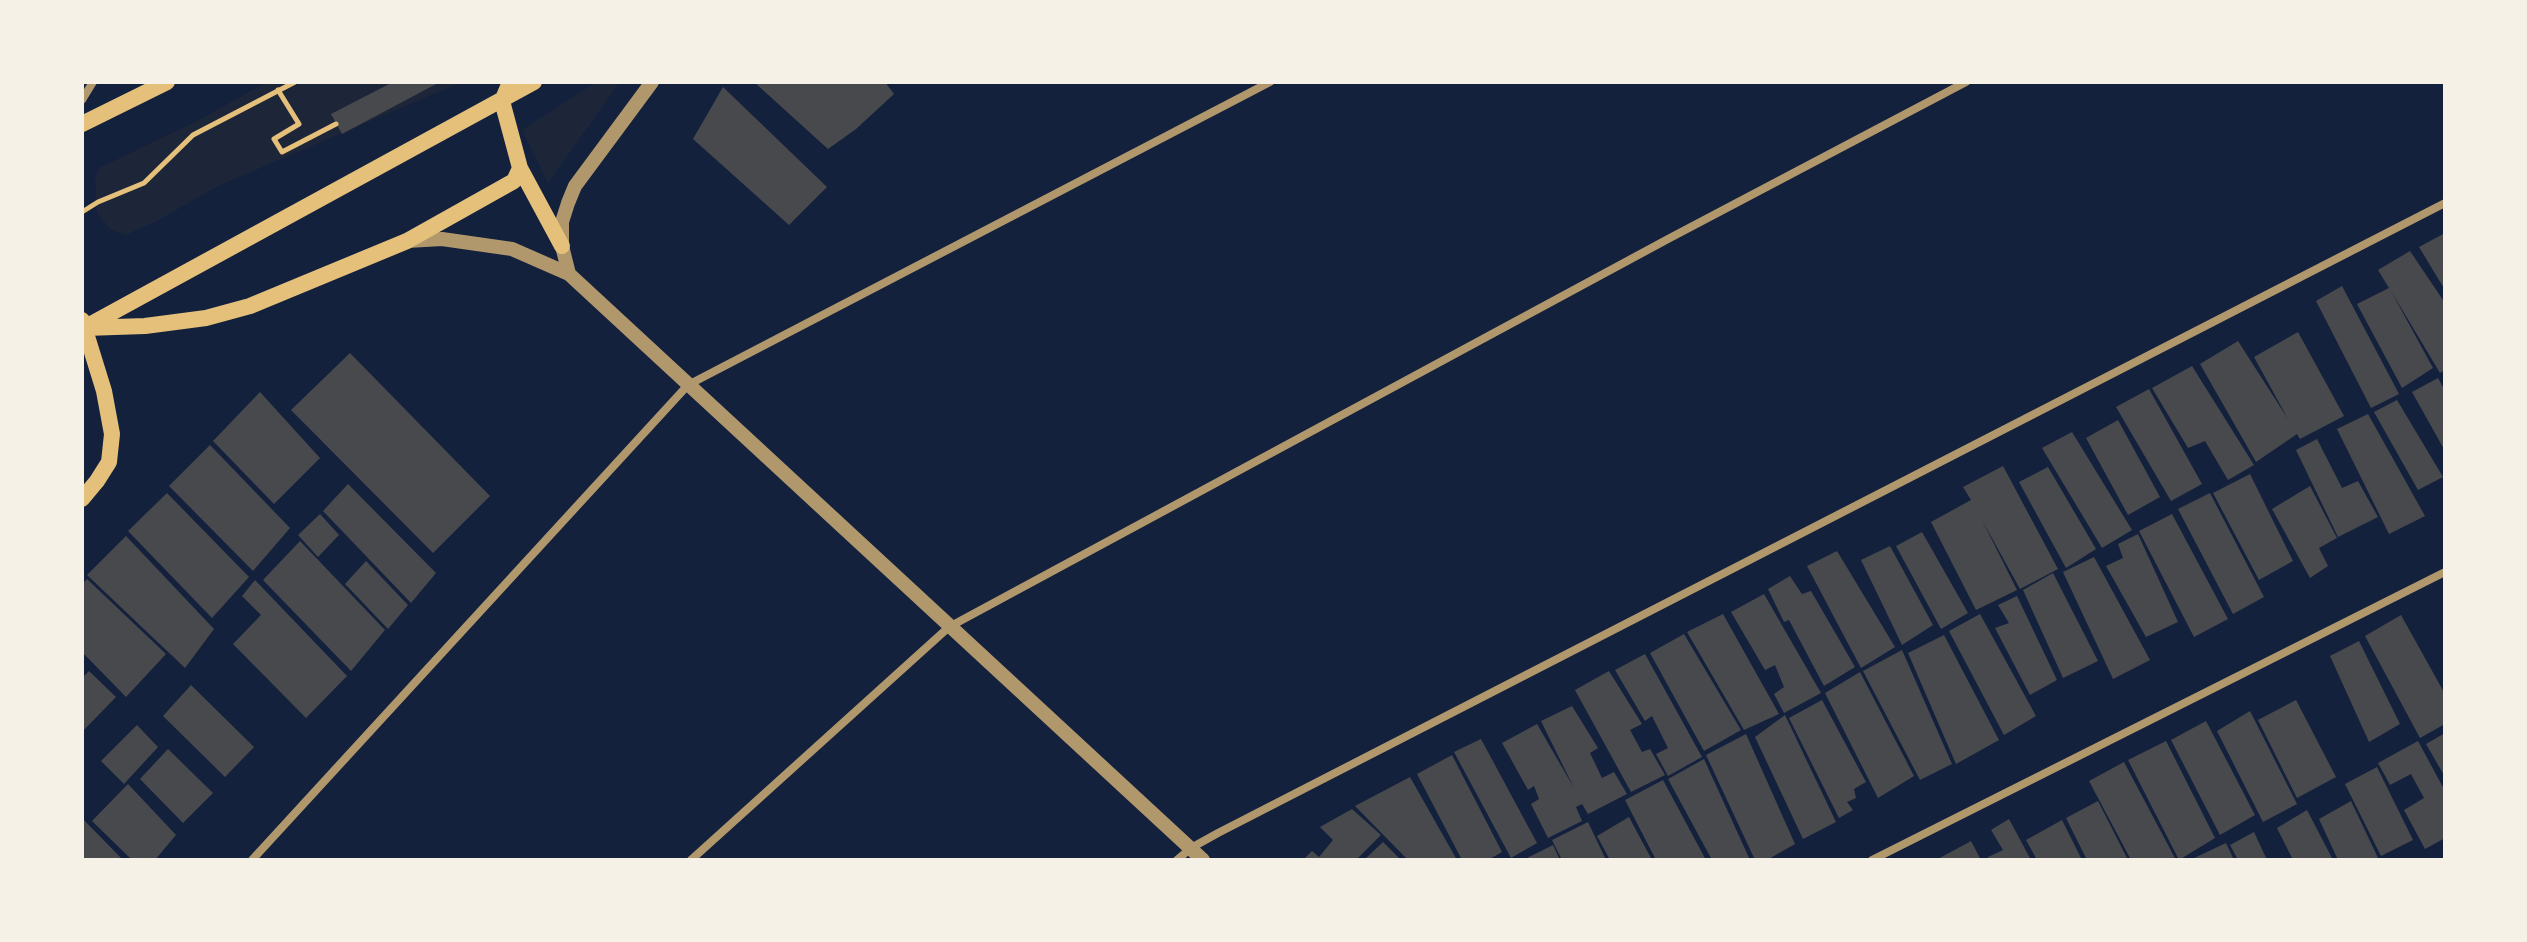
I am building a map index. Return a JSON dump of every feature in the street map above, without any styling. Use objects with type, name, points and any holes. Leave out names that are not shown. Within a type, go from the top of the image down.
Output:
[{"type":"main road","points":[[82,124],[167,82]]},
{"type":"main road","points":[[510,82],[502,101],[520,168],[562,246]]},
{"type":"main road","points":[[83,326],[534,82]]},
{"type":"main road","points":[[83,326],[145,326],[206,318],[250,306],[407,241],[514,181],[520,168]]},
{"type":"main road","points":[[82,499],[109,462],[112,434],[100,377],[83,326]]},
{"type":"street","points":[[82,100],[93,82]]},
{"type":"street","points":[[569,274],[562,246],[562,222],[575,186],[652,82]]},
{"type":"street","points":[[252,860],[688,385],[1270,82]]},
{"type":"street","points":[[691,860],[949,627],[1966,82]]},
{"type":"street","points":[[1177,860],[1191,848],[2445,203]]},
{"type":"street","points":[[407,241],[442,239],[512,249],[569,274],[1203,860]]},
{"type":"street","points":[[1872,860],[2445,572]]},
{"type":"path","points":[[82,212],[144,183],[193,135],[295,82]]},
{"type":"path","points":[[278,90],[299,124],[274,139],[282,152],[336,124]]},
{"type":"shaded area","points":[[267,82],[462,82],[218,186],[126,235],[111,230],[97,213],[95,179],[99,168],[197,121]]},
{"type":"shaded area","points":[[596,82],[620,82],[548,183],[522,130]]},
{"type":"building","points":[[393,82],[440,82],[342,134],[331,114]]},
{"type":"building","points":[[754,82],[885,82],[894,94],[856,129],[828,149]]},
{"type":"building","points":[[723,87],[827,187],[789,225],[693,139]]},
{"type":"building","points":[[2445,233],[2445,290],[2419,247]]},
{"type":"building","points":[[2410,251],[2445,303],[2445,370],[2440,373],[2391,291],[2433,368],[2402,388],[2357,304],[2389,288],[2378,270]]},
{"type":"building","points":[[2342,286],[2399,394],[2371,408],[2316,301]]},
{"type":"building","points":[[2298,332],[2344,416],[2300,439],[2297,434],[2256,462],[2200,364],[2238,341],[2288,419],[2254,357]]},
{"type":"building","points":[[350,353],[490,496],[433,553],[291,410]]},
{"type":"building","points":[[2192,366],[2254,465],[2228,480],[2205,441],[2188,448],[2152,388]]},
{"type":"building","points":[[2438,378],[2445,391],[2445,451],[2412,392]]},
{"type":"building","points":[[2149,389],[2202,484],[2171,501],[2116,407]]},
{"type":"building","points":[[260,392],[320,458],[274,504],[213,441]]},
{"type":"building","points":[[2397,400],[2443,477],[2418,490],[2374,412]]},
{"type":"building","points":[[2368,414],[2425,516],[2389,534],[2337,429]]},
{"type":"building","points":[[2118,420],[2160,497],[2128,515],[2086,438]]},
{"type":"building","points":[[2072,432],[2132,530],[2102,548],[2042,448]]},
{"type":"building","points":[[2317,439],[2342,488],[2358,481],[2378,517],[2338,537],[2296,450]]},
{"type":"building","points":[[210,445],[290,528],[253,571],[169,486]]},
{"type":"building","points":[[2003,466],[2058,569],[2020,589],[1982,520],[2017,590],[1976,610],[1931,522],[1971,500],[1963,487]]},
{"type":"building","points":[[2048,467],[2096,549],[2066,568],[2019,482]]},
{"type":"building","points":[[2250,474],[2293,561],[2259,580],[2213,493]]},
{"type":"building","points":[[348,484],[436,573],[411,603],[323,511]]},
{"type":"building","points":[[2310,486],[2337,538],[2319,548],[2328,566],[2310,578],[2272,509]]},
{"type":"building","points":[[167,493],[249,577],[212,618],[128,531]]},
{"type":"building","points":[[2210,493],[2264,597],[2233,614],[2178,509]]},
{"type":"building","points":[[320,514],[339,535],[318,557],[298,535]]},
{"type":"building","points":[[2172,514],[2228,619],[2194,637],[2139,531]]},
{"type":"building","points":[[1922,532],[1968,613],[1941,629],[1896,546]]},
{"type":"building","points":[[2138,534],[2178,622],[2146,637],[2106,566],[2123,558],[2118,544]]},
{"type":"building","points":[[126,536],[214,629],[185,668],[87,575]]},
{"type":"building","points":[[300,541],[385,630],[351,671],[263,580]]},
{"type":"building","points":[[1890,546],[1933,625],[1902,645],[1861,560]]},
{"type":"building","points":[[1837,551],[1895,647],[1861,668],[1807,566]]},
{"type":"building","points":[[2094,557],[2150,660],[2113,679],[2063,572]]},
{"type":"building","points":[[366,561],[408,605],[388,629],[345,584]]},
{"type":"building","points":[[2053,573],[2098,661],[2063,678],[2023,590]]},
{"type":"building","points":[[1790,576],[1802,594],[1811,591],[1855,667],[1824,686],[1789,620],[1784,622],[1768,589]]},
{"type":"building","points":[[87,579],[166,654],[126,697],[82,652],[82,584]]},
{"type":"building","points":[[255,580],[347,676],[306,718],[233,644],[261,615],[242,596]]},
{"type":"building","points":[[1764,594],[1821,693],[1784,713],[1774,694],[1784,687],[1775,665],[1765,670],[1731,612]]},
{"type":"building","points":[[2017,596],[2057,680],[2030,695],[1995,628],[2009,623],[1998,605]]},
{"type":"building","points":[[1723,614],[1779,714],[1744,730],[1687,632]]},
{"type":"building","points":[[1980,614],[2036,716],[2004,735],[1949,631]]},
{"type":"building","points":[[2401,615],[2445,694],[2445,724],[2420,738],[2365,636]]},
{"type":"building","points":[[1684,634],[1741,730],[1704,751],[1650,653]]},
{"type":"building","points":[[1944,635],[1999,740],[1956,764],[1908,653]]},
{"type":"building","points":[[2359,641],[2400,724],[2369,742],[2330,656]]},
{"type":"building","points":[[1902,650],[1952,764],[1920,780],[1863,671]]},
{"type":"building","points":[[1645,654],[1702,757],[1668,776],[1656,754],[1668,748],[1652,716],[1645,721],[1615,670]]},
{"type":"building","points":[[89,671],[116,697],[82,732],[82,678]]},
{"type":"building","points":[[1609,671],[1642,724],[1630,730],[1642,752],[1650,749],[1665,775],[1631,792],[1575,690]]},
{"type":"building","points":[[1860,672],[1914,776],[1878,798],[1825,693]]},
{"type":"building","points":[[191,685],[254,747],[225,777],[163,716]]},
{"type":"building","points":[[1822,700],[1866,782],[1854,789],[1856,798],[1847,802],[1853,810],[1839,818],[1789,718]]},
{"type":"building","points":[[2296,700],[2336,777],[2297,798],[2258,720]]},
{"type":"building","points":[[1572,706],[1598,748],[1590,753],[1602,778],[1614,772],[1627,794],[1588,814],[1582,804],[1576,807],[1582,821],[1548,838],[1531,804],[1539,799],[1534,786],[1528,790],[1502,743],[1537,724],[1574,788],[1541,721]]},
{"type":"building","points":[[2250,711],[2297,804],[2263,822],[2217,731]]},
{"type":"building","points":[[1785,715],[1836,822],[1803,839],[1755,737]]},
{"type":"building","points":[[2206,721],[2255,815],[2220,835],[2171,740]]},
{"type":"building","points":[[137,725],[158,747],[124,784],[101,761]]},
{"type":"building","points":[[2445,733],[2445,777],[2426,744]]},
{"type":"building","points":[[1746,734],[1795,844],[1767,860],[1755,860],[1706,755]]},
{"type":"building","points":[[1481,739],[1537,843],[1511,858],[1454,752]]},
{"type":"building","points":[[2166,741],[2215,838],[2179,860],[2128,760]]},
{"type":"building","points":[[2418,741],[2445,791],[2445,838],[2425,849],[2404,810],[2424,798],[2411,774],[2390,785],[2378,763]]},
{"type":"building","points":[[168,749],[213,793],[183,823],[140,779]]},
{"type":"building","points":[[1452,755],[1502,852],[1488,860],[1462,860],[1417,774]]},
{"type":"building","points":[[1704,759],[1750,860],[1712,860],[1668,779]]},
{"type":"building","points":[[2124,762],[2176,860],[2131,860],[2089,781]]},
{"type":"building","points":[[2377,767],[2413,840],[2381,856],[2345,784]]},
{"type":"building","points":[[1410,777],[1457,860],[1408,860],[1355,806]]},
{"type":"building","points":[[1663,780],[1706,860],[1656,860],[1625,800]]},
{"type":"building","points":[[128,784],[176,835],[155,860],[132,860],[92,821]]},
{"type":"building","points":[[2098,801],[2128,860],[2087,860],[2066,818]]},
{"type":"building","points":[[2351,801],[2379,860],[2338,860],[2319,819]]},
{"type":"building","points":[[1352,809],[1381,835],[1356,860],[1303,860],[1312,851],[1319,857],[1333,840],[1320,827]]},
{"type":"building","points":[[2307,810],[2333,860],[2293,860],[2277,828]]},
{"type":"building","points":[[1629,817],[1652,860],[1610,860],[1597,836]]},
{"type":"building","points":[[82,818],[123,860],[82,860]]},
{"type":"building","points":[[2009,819],[2031,860],[1989,860],[1988,857],[2003,850],[1991,830]]},
{"type":"building","points":[[2062,820],[2082,860],[2037,860],[2026,840]]},
{"type":"building","points":[[1588,822],[1606,860],[1562,860],[1552,840]]},
{"type":"building","points":[[2254,832],[2267,860],[2238,860],[2230,845]]},
{"type":"building","points":[[1971,841],[1981,860],[1936,860]]},
{"type":"building","points":[[1383,842],[1401,860],[1364,860]]},
{"type":"building","points":[[2226,843],[2234,860],[2190,860]]},
{"type":"building","points":[[1553,845],[1560,860],[1523,860]]}]
